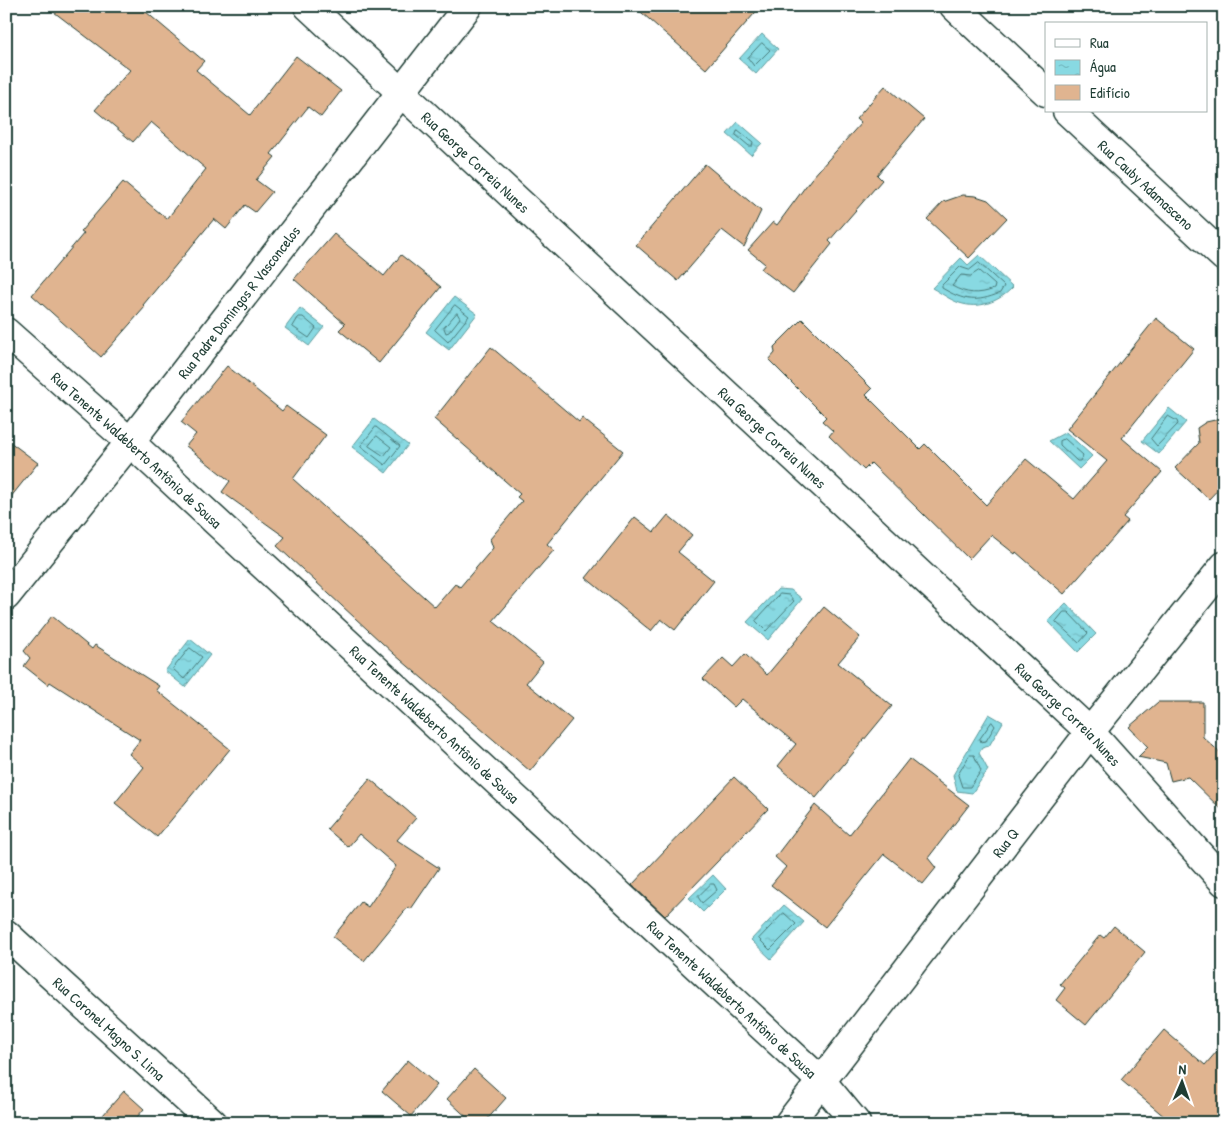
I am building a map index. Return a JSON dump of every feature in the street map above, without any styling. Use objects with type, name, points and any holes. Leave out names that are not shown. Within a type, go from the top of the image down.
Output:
[{"type":"street","name":"Rua George Correia Nunes","points":[[308,6],[401,90],[1090,732],[1224,882]]},
{"type":"street","name":"Rua Padre Domingos R Vasconcelos","points":[[6,596],[130,442],[468,6]]},
{"type":"street","points":[[954,6],[1045,91]]},
{"type":"street","name":"Rua Cauby Adamasceno","points":[[1068,112],[1224,257]]},
{"type":"street","name":"Rua Tenente Waldeberto Antônio de Sousa","points":[[6,332],[130,442],[822,1082],[856,1123]]},
{"type":"street","name":"Rua Q","points":[[789,1123],[1090,732],[1224,566]]},
{"type":"street","name":"Rua Coronel Magno S. Lima","points":[[6,934],[212,1123]]},
{"type":"water","points":[[762,34],[778,49],[756,74],[739,59]]},
{"type":"water","points":[[738,122],[762,143],[751,155],[727,134]]},
{"type":"water","points":[[979,255],[1013,287],[1003,296],[984,304],[970,305],[955,301],[932,288],[961,258],[968,265]]},
{"type":"water","points":[[454,297],[477,314],[449,350],[426,332]]},
{"type":"water","points":[[300,308],[324,327],[309,346],[285,328]]},
{"type":"water","points":[[1169,408],[1186,422],[1159,454],[1142,441]]},
{"type":"water","points":[[374,419],[408,445],[386,473],[352,447]]},
{"type":"water","points":[[1066,432],[1092,456],[1079,469],[1049,441]]},
{"type":"water","points":[[778,589],[791,590],[802,599],[768,640],[747,622]]},
{"type":"water","points":[[1066,603],[1096,634],[1078,652],[1048,621]]},
{"type":"water","points":[[190,639],[210,655],[185,687],[165,671]]},
{"type":"water","points":[[989,714],[1003,722],[989,746],[982,748],[979,753],[988,770],[972,793],[957,791],[953,775]]},
{"type":"water","points":[[713,875],[726,889],[703,912],[689,898]]},
{"type":"water","points":[[784,905],[804,922],[771,959],[751,940]]},
{"type":"building","points":[[46,6],[139,6],[204,61],[196,70],[250,115],[296,56],[341,91],[321,117],[308,107],[271,154],[275,157],[256,180],[272,192],[255,212],[245,205],[226,229],[214,219],[143,305],[145,307],[101,357],[32,295],[84,233],[81,231],[123,182],[167,219],[206,169],[151,122],[133,142],[95,110],[130,70]]},
{"type":"building","points":[[634,6],[761,6],[706,69]]},
{"type":"building","points":[[885,86],[924,119],[877,175],[882,180],[829,241],[832,244],[793,293],[761,269],[765,264],[748,250],[773,222],[777,225],[811,179],[861,123],[856,119]]},
{"type":"building","points":[[705,164],[761,211],[744,247],[722,230],[678,281],[636,245]]},
{"type":"building","points":[[963,195],[976,196],[988,200],[1007,218],[969,258],[927,219],[943,202]]},
{"type":"building","points":[[334,234],[384,276],[401,255],[441,287],[379,363],[339,330],[345,324],[294,279]]},
{"type":"building","points":[[1156,318],[1194,349],[1122,438],[1162,472],[1123,517],[1128,521],[1064,594],[1016,552],[1015,554],[991,535],[969,559],[871,463],[864,470],[829,436],[833,431],[822,421],[826,417],[769,360],[775,353],[774,347],[802,319],[872,389],[866,395],[920,449],[925,444],[986,505],[1026,459],[1074,499],[1107,461],[1067,429]]},
{"type":"building","points":[[491,347],[579,422],[582,418],[623,451],[547,544],[554,550],[493,621],[543,662],[526,683],[572,720],[530,771],[394,654],[277,546],[285,537],[222,492],[230,481],[186,446],[196,434],[181,422],[227,366],[282,411],[286,406],[326,435],[293,479],[435,607],[455,584],[460,587],[493,548],[490,539],[522,501],[517,497],[520,494],[434,419]]},
{"type":"building","points":[[1224,418],[1224,483],[1209,499],[1175,468],[1199,443],[1197,428],[1206,422]]},
{"type":"building","points":[[6,439],[38,463],[6,503]]},
{"type":"building","points":[[668,515],[692,535],[678,552],[714,581],[675,630],[661,619],[651,631],[586,578],[635,517],[654,532]]},
{"type":"building","points":[[824,607],[860,637],[838,663],[892,706],[816,798],[778,766],[796,744],[742,699],[734,707],[703,679],[723,658],[733,667],[745,654],[767,675]]},
{"type":"building","points":[[52,616],[92,649],[95,645],[159,686],[156,690],[230,749],[157,837],[115,803],[144,767],[129,754],[140,740],[50,682],[48,685],[24,666],[30,658],[24,651]]},
{"type":"building","points":[[1158,702],[1203,702],[1203,737],[1224,756],[1224,812],[1188,777],[1171,781],[1166,763],[1138,757],[1148,747],[1129,727]]},
{"type":"building","points":[[909,759],[969,805],[928,858],[936,868],[923,884],[884,854],[825,927],[771,885],[786,867],[775,857],[815,805],[849,835]]},
{"type":"building","points":[[734,777],[768,809],[665,916],[632,885]]},
{"type":"building","points":[[370,779],[416,818],[397,840],[439,868],[411,909],[408,907],[364,961],[333,937],[361,902],[368,907],[396,866],[359,834],[348,847],[327,829]]},
{"type":"building","points":[[1114,926],[1145,952],[1086,1025],[1056,1000],[1065,988],[1060,984],[1100,935],[1104,938]]},
{"type":"building","points":[[1164,1030],[1205,1065],[1224,1043],[1224,1123],[1172,1123],[1121,1080]]},
{"type":"building","points":[[408,1060],[437,1085],[411,1116],[382,1091]]},
{"type":"building","points":[[474,1069],[506,1098],[484,1123],[473,1123],[447,1099]]},
{"type":"building","points":[[124,1091],[144,1109],[132,1123],[96,1123]]}]
